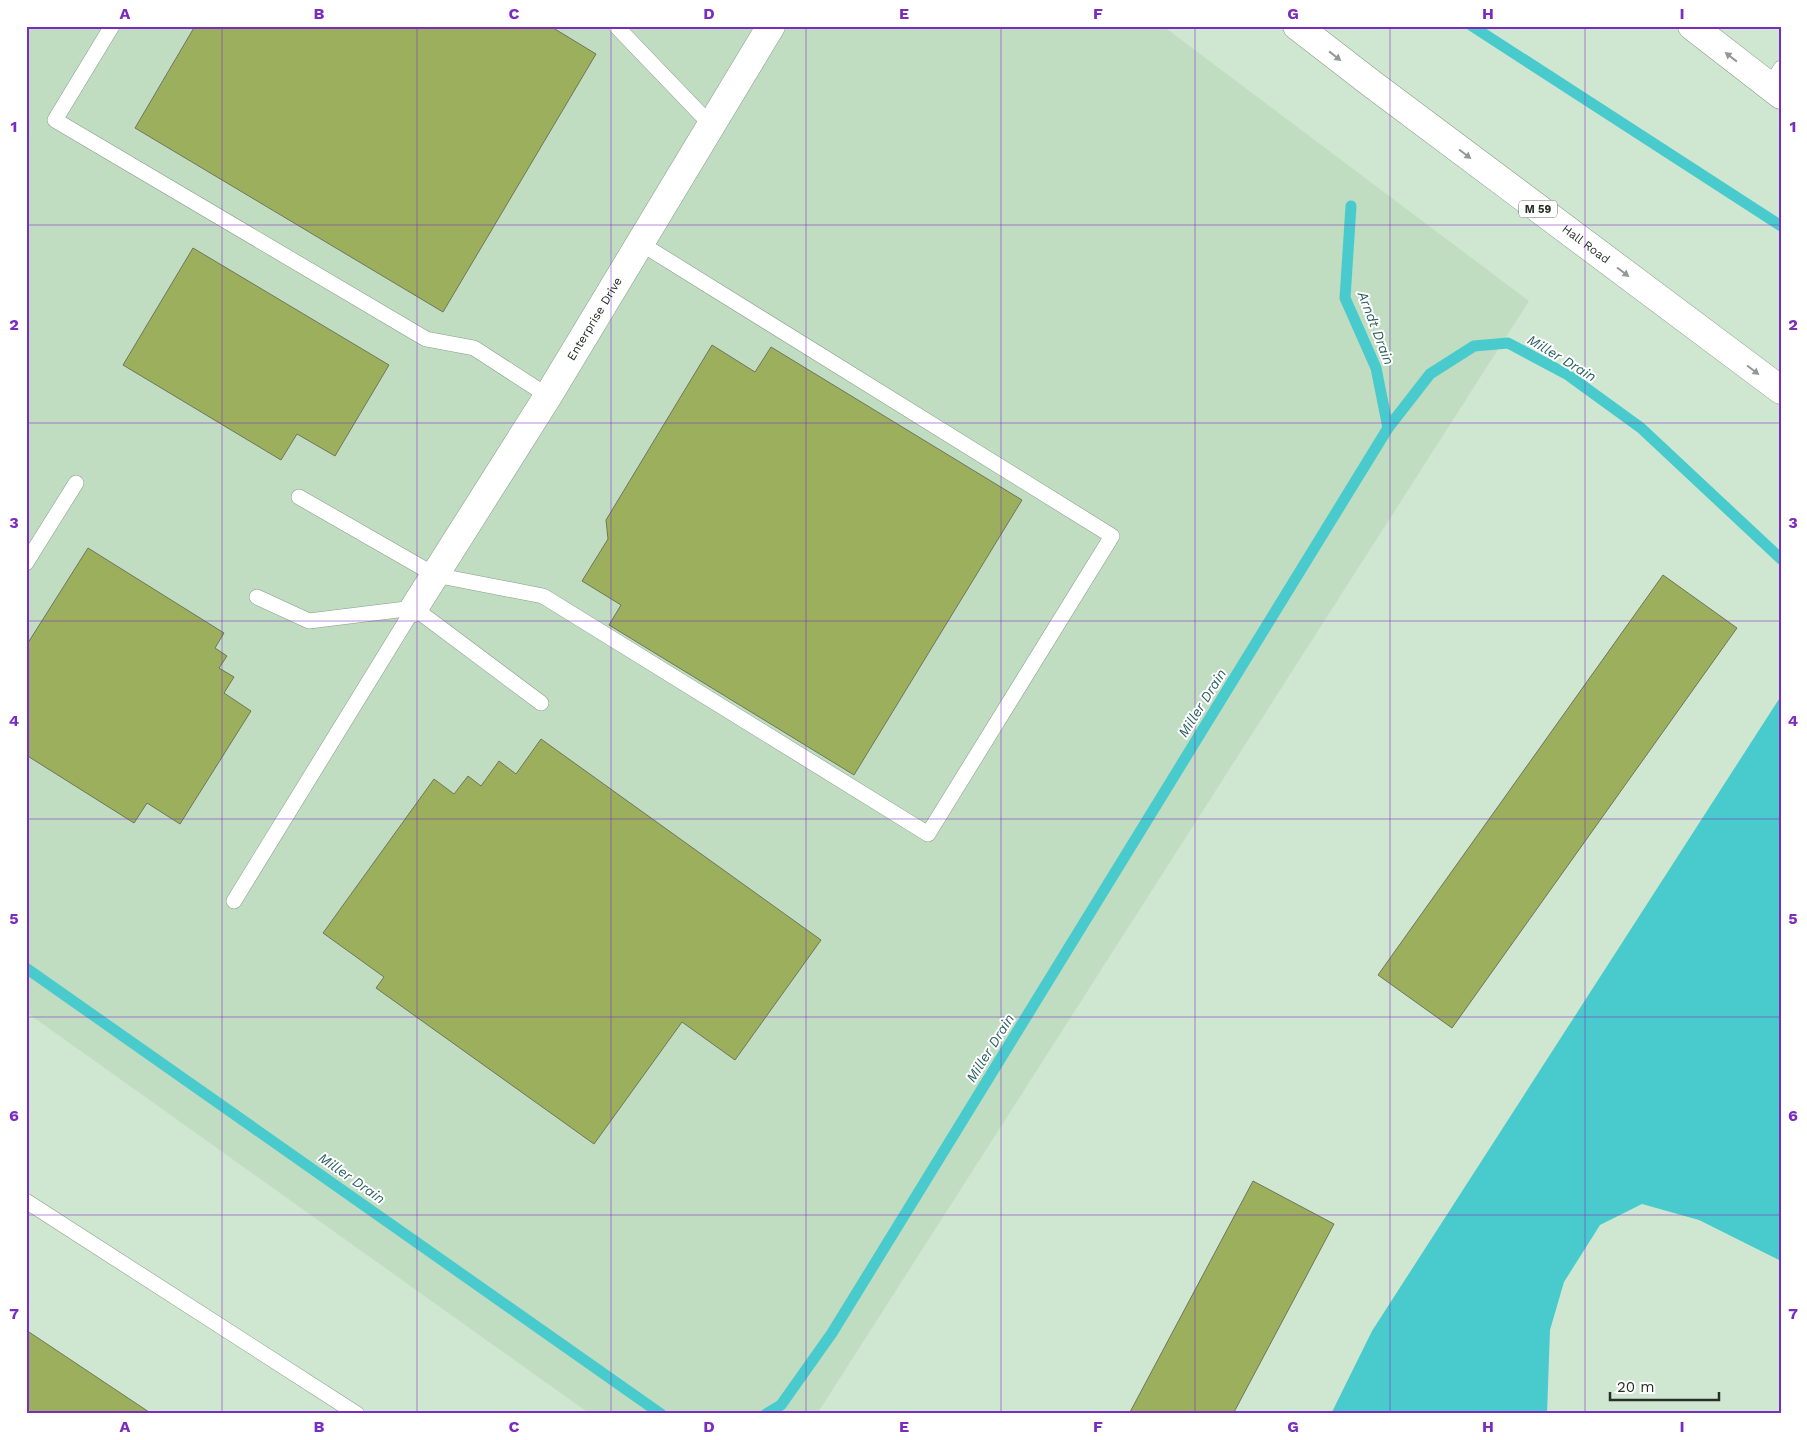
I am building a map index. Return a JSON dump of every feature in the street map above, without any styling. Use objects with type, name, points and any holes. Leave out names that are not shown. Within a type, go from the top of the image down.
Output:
[{"type":"main road","name":"Enterprise Drive","points":[[414,608],[548,396],[771,26]]},
{"type":"main road","name":"Hall Road","points":[[1297,26],[1781,390]]},
{"type":"main road","points":[[1692,26],[1777,83]]},
{"type":"lane","points":[[112,26],[55,120],[426,339],[474,348],[548,396]]},
{"type":"lane","points":[[616,26],[711,125]]},
{"type":"lane","points":[[299,497],[435,575],[543,596],[928,834],[1112,536],[640,243]]},
{"type":"lane","points":[[26,563],[76,483]]},
{"type":"lane","points":[[257,597],[309,621],[414,608],[541,703]]},
{"type":"lane","points":[[234,901],[414,608]]},
{"type":"lane","points":[[26,1201],[357,1414]]},
{"type":"shaded area","points":[[26,26],[1163,26],[1529,301],[817,1414],[590,1414],[26,1012]]},
{"type":"water","points":[[1781,696],[1781,1261],[1699,1220],[1642,1204],[1600,1225],[1564,1282],[1550,1330],[1547,1414],[1331,1414],[1372,1331]]},
{"type":"building","points":[[195,26],[550,26],[596,54],[443,312],[135,128]]},
{"type":"building","points":[[193,248],[389,365],[335,456],[297,434],[281,460],[123,365]]},
{"type":"building","points":[[712,345],[755,372],[771,347],[1022,500],[854,775],[609,625],[621,605],[582,581],[608,539],[606,520]]},
{"type":"building","points":[[88,548],[224,633],[215,648],[227,656],[219,668],[234,677],[224,693],[251,711],[180,824],[147,803],[134,823],[26,755],[26,646]]},
{"type":"building","points":[[1663,575],[1737,628],[1452,1028],[1378,975]]},
{"type":"building","points":[[541,739],[821,940],[735,1060],[682,1022],[594,1144],[376,988],[384,977],[323,933],[434,779],[454,794],[468,776],[481,786],[499,761],[516,774]]},
{"type":"building","points":[[1253,1181],[1334,1224],[1233,1414],[1129,1414]]},
{"type":"building","points":[[26,1330],[152,1414],[26,1414]]},
{"type":"waterway","points":[[1472,26],[1781,226]]},
{"type":"waterway","name":"Arndt Drain","points":[[1351,206],[1345,298],[1376,368],[1388,428]]},
{"type":"waterway","name":"Miller Drain","points":[[766,1414],[781,1405],[832,1333],[1388,428],[1430,374],[1474,346],[1508,343],[1568,375],[1641,428],[1781,559]]},
{"type":"waterway","name":"Miller Drain","points":[[26,968],[661,1414]]}]
